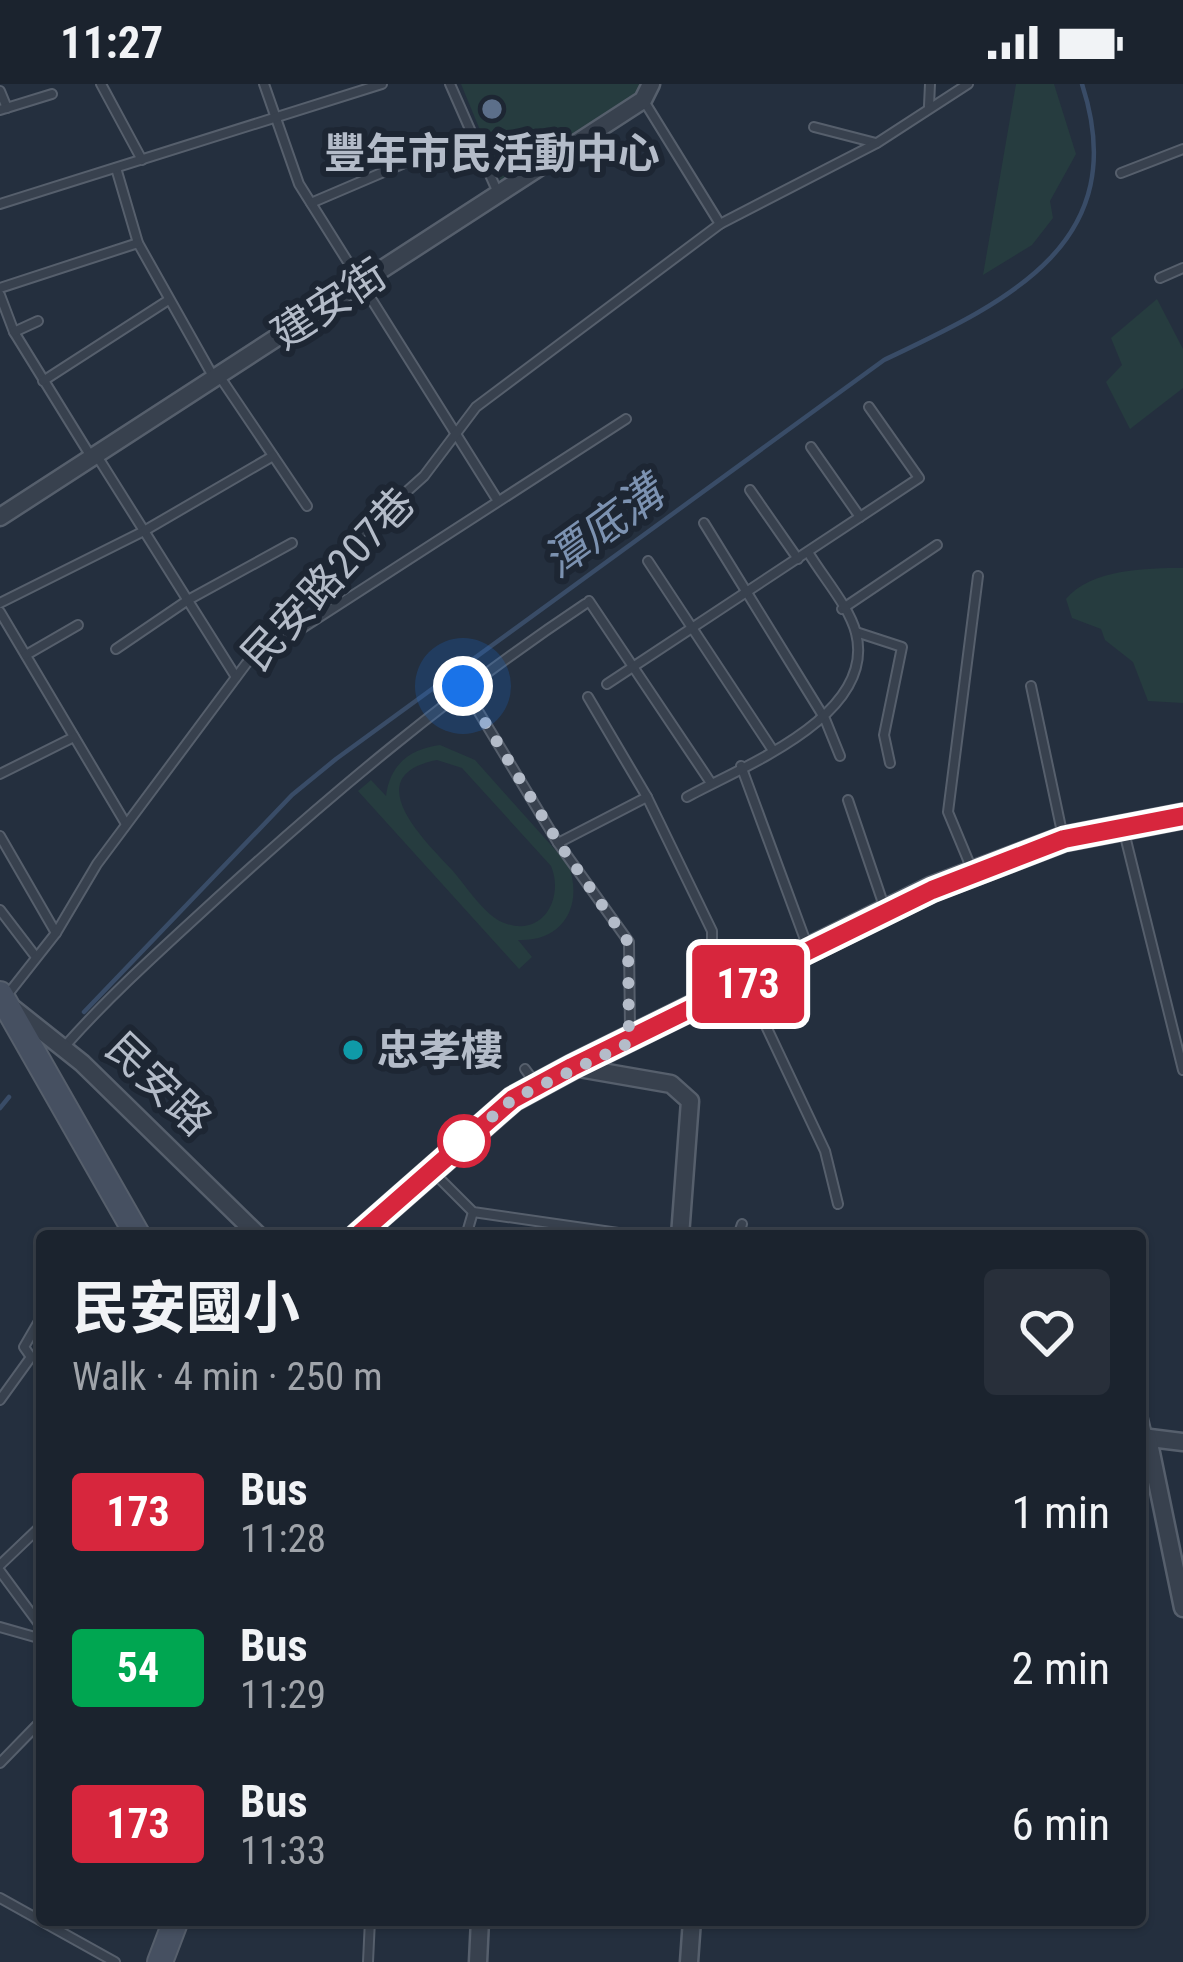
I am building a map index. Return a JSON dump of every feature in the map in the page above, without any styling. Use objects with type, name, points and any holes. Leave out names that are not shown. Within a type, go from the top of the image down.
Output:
[{"type":"street","name":"建安街","points":[[0,517],[499,194],[647,92]]},
{"type":"street","points":[[364,1230],[513,1099],[531,1077],[572,1067],[629,1043],[974,873],[1064,839],[1183,816]]},
{"type":"street","points":[[1,1000],[129,1230]]},
{"type":"street","name":"民安路","points":[[1,1000],[64,1047],[253,1230]]},
{"type":"street","points":[[572,1067],[671,1084],[691,1101],[680,1230]]},
{"type":"street","points":[[1146,1437],[1183,1442]]},
{"type":"street","points":[[1146,1446],[1183,1608]]},
{"type":"street","points":[[160,1962],[174,1926]]},
{"type":"street","points":[[478,1962],[480,1926]]},
{"type":"street","points":[[689,1962],[690,1926]]},
{"type":"lane","points":[[101,84],[142,160]]},
{"type":"lane","points":[[265,84],[311,203],[498,501]]},
{"type":"lane","points":[[5,202],[382,84]]},
{"type":"lane","points":[[450,84],[499,194]]},
{"type":"lane","points":[[929,108],[930,84]]},
{"type":"lane","name":"民安路207巷","points":[[1,1000],[56,933],[125,824],[246,664],[355,538],[424,476],[476,407],[720,224],[878,143],[968,84]]},
{"type":"lane","points":[[0,91],[3,109],[52,94]]},
{"type":"lane","points":[[647,92],[720,224]]},
{"type":"lane","points":[[814,127],[878,143]]},
{"type":"lane","points":[[1121,173],[1183,149]]},
{"type":"lane","points":[[311,203],[406,162]]},
{"type":"lane","points":[[116,169],[138,243],[167,301],[307,506]]},
{"type":"lane","points":[[138,243],[0,291],[14,332],[43,381],[237,677]]},
{"type":"lane","points":[[1160,278],[1183,268]]},
{"type":"lane","points":[[43,381],[167,301]]},
{"type":"lane","points":[[14,332],[38,321]]},
{"type":"lane","points":[[607,684],[919,478],[869,406]]},
{"type":"lane","points":[[246,664],[626,419]]},
{"type":"lane","points":[[811,447],[860,517]]},
{"type":"lane","points":[[125,824],[0,607],[273,456]]},
{"type":"lane","points":[[750,490],[798,559]]},
{"type":"lane","points":[[704,523],[824,719],[840,756]]},
{"type":"lane","points":[[116,649],[188,600],[292,543]]},
{"type":"lane","points":[[842,609],[937,545]]},
{"type":"lane","points":[[686,797],[824,719],[850,681],[856,632],[808,552]]},
{"type":"lane","points":[[648,561],[772,749]]},
{"type":"lane","points":[[974,873],[948,812],[978,576]]},
{"type":"lane","points":[[64,1047],[100,1006],[311,812],[463,686],[587,602],[712,783]]},
{"type":"lane","points":[[26,655],[77,626]]},
{"type":"lane","points":[[856,632],[902,647],[884,735],[890,763]]},
{"type":"lane","points":[[463,686],[558,842],[628,942],[629,1043]]},
{"type":"lane","points":[[1031,686],[1064,839]]},
{"type":"lane","points":[[588,697],[647,797],[712,931],[712,1002]]},
{"type":"lane","points":[[0,774],[74,737]]},
{"type":"lane","points":[[741,766],[810,952]]},
{"type":"lane","points":[[558,842],[647,797]]},
{"type":"lane","points":[[848,800],[886,914]]},
{"type":"lane","points":[[1123,827],[1183,1070]]},
{"type":"lane","points":[[0,836],[56,933]]},
{"type":"lane","points":[[0,910],[36,957]]},
{"type":"lane","points":[[746,985],[825,1150],[838,1204]]},
{"type":"lane","points":[[431,1170],[473,1212],[591,1230]]},
{"type":"lane","points":[[468,1230],[473,1212]]},
{"type":"lane","points":[[740,1230],[742,1224]]},
{"type":"lane","points":[[0,1400],[31,1357],[24,1348],[36,1327]]},
{"type":"lane","points":[[36,1532],[0,1568],[36,1619]]},
{"type":"lane","points":[[0,1627],[36,1637]]},
{"type":"lane","points":[[0,1762],[36,1726]]},
{"type":"lane","points":[[0,1898],[36,1918]]},
{"type":"lane","points":[[50,1926],[115,1962]]},
{"type":"lane","points":[[368,1962],[370,1926]]},
{"type":"green space","points":[[461,84],[641,84],[637,92],[501,181]]},
{"type":"green space","points":[[1016,84],[1054,84],[1076,154],[1050,201],[1053,218],[1032,245],[983,275]]},
{"type":"green space","points":[[1157,299],[1183,349],[1183,388],[1130,429],[1106,382],[1122,365],[1111,338]]},
{"type":"green space","points":[[1183,568],[1183,703],[1148,701],[1133,662],[1105,640],[1101,629],[1072,618],[1066,599],[1104,576]]},
{"type":"green space","points":[[440,745],[475,760],[568,864],[573,893],[566,918],[547,935],[518,940],[532,957],[519,969],[358,791],[371,780],[386,796],[397,767],[411,754]],"holes":[[[437,760],[462,768],[551,866],[553,901],[541,919],[531,924],[507,924],[492,915],[404,811],[399,795],[402,780],[413,768]]]},
{"type":"waterway","name":"潭底溝","points":[[84,1012],[292,795],[336,759],[884,360],[974,315],[1048,260],[1074,226],[1090,186],[1093,139],[1082,84]]},
{"type":"waterway","name":"潭底溝","points":[[0,1108],[9,1097]]},
{"type":"bus line","name":"173","points":[[364,1230],[513,1099],[572,1067],[629,1043],[932,890],[1064,839],[1183,816]]},
{"type":"place","name":"豐年市民活動中心","points":[[492,109]]},
{"type":"place","name":"忠孝樓","points":[[353,1050]]},
{"type":"route","points":[[463,686],[558,842],[620,927],[632,957],[629,1043],[513,1099],[458,1146],[464,1141]]}]
